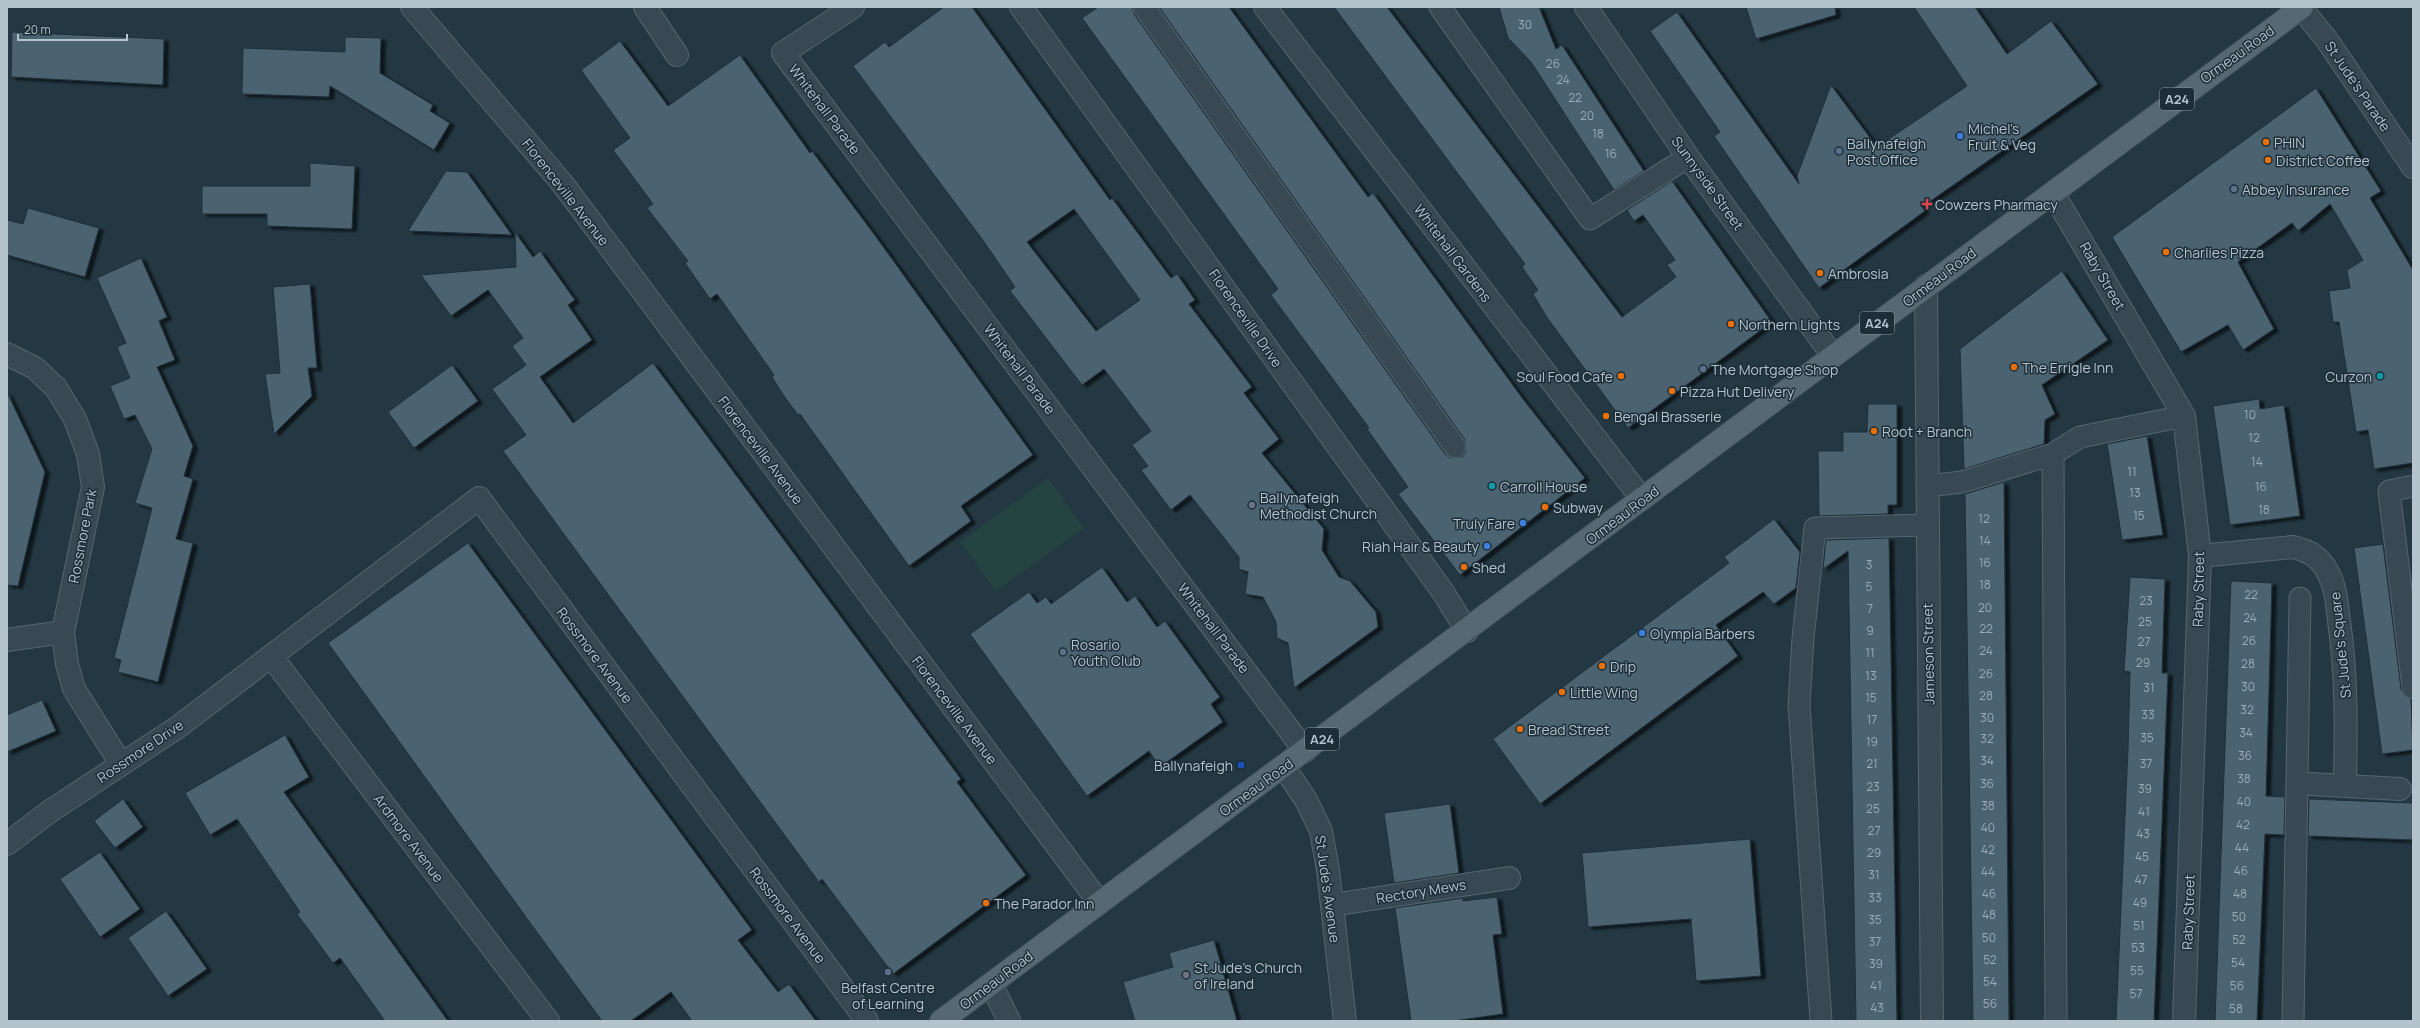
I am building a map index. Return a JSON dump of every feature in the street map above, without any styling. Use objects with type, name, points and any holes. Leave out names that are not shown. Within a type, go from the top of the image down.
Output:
[{"type":"main road","name":"Ormeau Road","points":[[941,1021],[1099,902],[1467,631],[1926,286],[2302,7]]},
{"type":"street","name":"Florenceville Avenue","points":[[412,7],[562,183],[1099,902]]},
{"type":"street","points":[[645,7],[677,55]]},
{"type":"street","name":"Whitehall Parade","points":[[853,7],[783,53],[1305,751]]},
{"type":"street","name":"Florenceville Drive","points":[[1021,7],[1443,592],[1467,631]]},
{"type":"street","name":"Whitehall Gardens","points":[[1264,7],[1642,499]]},
{"type":"street","name":"Sunnyside Street","points":[[1586,7],[1688,157],[1833,356]]},
{"type":"street","name":"St Jude's Parade","points":[[2302,7],[2413,167]]},
{"type":"street","name":"Raby Street","points":[[2053,193],[2184,416],[2200,556],[2184,1021]]},
{"type":"street","name":"Jameson Street","points":[[1926,286],[1932,1021]]},
{"type":"street","name":"Rossmore Park","points":[[7,354],[35,368],[56,388],[75,419],[88,454],[92,494],[63,632],[67,664],[74,688],[121,764]]},
{"type":"street","name":"Rossmore Avenue","points":[[271,656],[479,498],[867,1021]]},
{"type":"street","name":"St Jude's Square","points":[[2200,556],[2293,547],[2306,550],[2327,570],[2336,594],[2347,696],[2345,785]]},
{"type":"street","points":[[7,640],[63,632]]},
{"type":"street","name":"Rossmore Drive","points":[[7,844],[50,812],[178,727],[271,656]]},
{"type":"street","name":"Ardmore Avenue","points":[[271,656],[548,1021]]},
{"type":"street","name":"St Jude's Avenue","points":[[1284,767],[1306,800],[1321,831],[1332,905],[1345,1021]]},
{"type":"street","points":[[2311,784],[2400,789]]},
{"type":"street","name":"Rectory Mews","points":[[1332,905],[1509,878]]},
{"type":"street","points":[[991,984],[1009,1021]]},
{"type":"lane","points":[[1144,7],[1455,447]]},
{"type":"lane","points":[[1440,7],[1590,219],[1688,157]]},
{"type":"lane","points":[[1927,486],[1962,482],[2054,454],[2080,437],[2184,416]]},
{"type":"lane","points":[[2054,454],[2056,1021]]},
{"type":"lane","points":[[2413,486],[2389,491],[2413,688]]},
{"type":"lane","points":[[1821,1021],[1799,705],[1803,638],[1815,528],[1927,525]]},
{"type":"lane","points":[[2293,1021],[2300,598]]},
{"type":"green space","points":[[1048,478],[1084,528],[996,591],[960,542]]},
{"type":"building","points":[[944,7],[972,7],[1110,200],[1112,198],[1171,278],[1177,274],[1195,300],[1189,304],[1252,387],[1244,393],[1279,439],[1262,453],[1324,529],[1322,550],[1339,577],[1350,581],[1376,612],[1378,627],[1294,688],[1288,643],[1277,638],[1276,622],[1263,597],[1245,594],[1248,572],[1239,569],[1239,557],[1190,495],[1171,510],[1141,470],[1148,466],[1132,445],[1151,431],[1104,369],[1082,385],[1010,291],[1015,287],[982,239],[853,66],[885,42],[889,47]],"holes":[[[1074,209],[1140,300],[1096,331],[1027,242]]]},
{"type":"building","points":[[1098,7],[1132,7],[1134,14],[1445,454],[1450,458],[1462,457],[1466,452],[1465,440],[1159,7],[1229,7],[1368,197],[1373,193],[1523,399],[1585,478],[1460,575],[1398,494],[1408,487],[1367,429],[1369,428],[1271,295],[1278,289],[1082,18]]},
{"type":"building","points":[[1334,7],[1387,7],[1622,317],[1676,277],[1667,265],[1675,260],[1643,215],[1634,221],[1627,210],[1672,181],[1772,322],[1628,428],[1546,316],[1533,294],[1538,290],[1522,267],[1525,264]]},
{"type":"building","points":[[1499,7],[1539,7],[1556,49],[1562,45],[1644,171],[1614,190],[1531,62],[1508,38]]},
{"type":"building","points":[[1746,7],[1835,7],[1836,15],[1756,39]]},
{"type":"building","points":[[1914,7],[1975,7],[2007,54],[2051,21],[2098,84],[1922,207],[1925,211],[1819,288],[1714,136],[1720,132],[1650,31],[1677,12],[1799,184],[1797,176],[1831,85],[1877,147],[1967,86]]},
{"type":"building","points":[[12,32],[164,39],[163,85],[11,77]]},
{"type":"building","points":[[345,37],[381,38],[380,73],[433,105],[430,111],[450,123],[434,150],[330,86],[329,97],[242,94],[243,48],[345,52]]},
{"type":"building","points":[[620,41],[668,106],[740,55],[810,153],[812,151],[877,238],[1033,455],[961,506],[971,521],[909,566],[800,414],[798,415],[784,396],[772,377],[774,375],[717,294],[710,299],[685,263],[688,261],[647,208],[653,204],[613,150],[630,138],[581,70]]},
{"type":"building","points":[[2316,88],[2381,191],[2370,198],[2413,270],[2413,463],[2374,469],[2368,430],[2356,432],[2339,322],[2333,322],[2329,291],[2350,288],[2347,270],[2363,260],[2330,204],[2298,231],[2292,223],[2238,262],[2274,329],[2243,350],[2228,325],[2181,352],[2112,237]]},
{"type":"building","points":[[310,163],[355,166],[352,229],[267,226],[267,214],[202,214],[202,186],[310,186]]},
{"type":"building","points":[[446,171],[467,172],[512,235],[408,231]]},
{"type":"building","points":[[28,208],[99,228],[85,277],[7,255],[7,220],[23,224]]},
{"type":"building","points":[[515,232],[533,257],[540,251],[575,300],[568,305],[592,340],[540,377],[573,423],[653,363],[961,779],[957,782],[1026,875],[893,974],[822,879],[819,882],[503,451],[526,435],[492,389],[526,365],[512,346],[523,338],[488,290],[451,316],[421,275],[516,267]]},
{"type":"building","points":[[141,258],[167,317],[159,321],[175,360],[157,367],[193,446],[184,476],[193,479],[176,539],[193,543],[158,682],[118,672],[121,660],[114,658],[152,508],[135,503],[152,449],[135,415],[124,419],[110,386],[130,378],[117,347],[126,343],[97,278]]},
{"type":"building","name":"The Errigle Inn","points":[[2062,271],[2108,340],[2042,385],[2055,414],[2045,420],[2044,444],[1964,469],[1960,349]]},
{"type":"building","points":[[310,284],[317,368],[308,368],[312,396],[274,434],[265,374],[280,373],[273,287]]},
{"type":"building","points":[[452,365],[478,401],[414,448],[388,412]]},
{"type":"building","points":[[7,392],[45,472],[18,586],[7,585]]},
{"type":"building","points":[[2259,399],[2260,409],[2284,405],[2300,516],[2230,525],[2213,406]]},
{"type":"building","points":[[1868,404],[1897,404],[1897,505],[1888,505],[1888,514],[1819,516],[1818,451],[1843,451],[1843,432],[1867,432]]},
{"type":"building","points":[[2147,436],[2163,535],[2122,540],[2107,444]]},
{"type":"building","points":[[2004,482],[2009,1021],[1973,1021],[1965,494]]},
{"type":"building","points":[[1774,519],[1800,552],[1796,588],[1774,604],[1763,592],[1716,625],[1738,656],[1540,804],[1493,739],[1729,563],[1724,557]]},
{"type":"building","points":[[1889,538],[1897,1021],[1856,1021],[1848,551],[1823,569],[1826,540]]},
{"type":"building","points":[[468,543],[752,930],[738,940],[778,992],[789,984],[816,1021],[692,1021],[671,992],[631,1021],[602,1021],[528,920],[328,643]]},
{"type":"building","points":[[2383,544],[2401,689],[2404,695],[2411,699],[2413,750],[2382,754],[2354,548]]},
{"type":"building","points":[[1102,567],[1127,602],[1135,596],[1157,627],[1165,621],[1220,697],[1211,704],[1223,722],[1160,767],[1149,751],[1087,796],[970,634],[1029,592],[1037,603],[1046,597],[1051,604]]},
{"type":"building","points":[[2130,577],[2165,579],[2162,673],[2168,673],[2154,1021],[2116,1021],[2128,749],[2130,672],[2124,671]]},
{"type":"building","points":[[2231,581],[2272,583],[2266,796],[2285,797],[2284,835],[2265,834],[2257,1021],[2215,1021]]},
{"type":"building","points":[[42,700],[56,731],[7,752],[7,715]]},
{"type":"building","points":[[285,735],[309,777],[284,792],[448,1021],[385,1021],[340,958],[333,963],[297,914],[300,912],[237,819],[210,835],[185,793]]},
{"type":"building","points":[[123,799],[143,827],[115,848],[94,821]]},
{"type":"building","points":[[2309,799],[2413,803],[2413,840],[2308,836]]},
{"type":"building","points":[[1450,804],[1459,873],[1394,883],[1384,813]]},
{"type":"building","points":[[1750,839],[1761,976],[1696,981],[1691,919],[1588,927],[1582,853]]},
{"type":"building","points":[[100,852],[140,909],[100,937],[60,879]]},
{"type":"building","points":[[1497,897],[1502,934],[1493,935],[1503,1014],[1453,1021],[1411,1021],[1395,908],[1463,898],[1463,901]]},
{"type":"building","points":[[166,911],[207,969],[168,996],[128,938]]},
{"type":"building","name":"St Jude's Church of Ireland","points":[[1214,940],[1237,1021],[1135,1021],[1123,982],[1173,967],[1169,953]]},
{"type":"place","name":"Michel's Fruit & Veg","points":[[1960,136]]},
{"type":"place","name":"PHIN","points":[[2266,142]]},
{"type":"place","name":"Ballynafeigh Post Office","points":[[1839,151]]},
{"type":"place","name":"District Coffee","points":[[2268,160]]},
{"type":"place","name":"Abbey Insurance","points":[[2234,189]]},
{"type":"place","name":"Cowzers Pharmacy","points":[[1927,204]]},
{"type":"place","name":"Charlies Pizza","points":[[2166,252]]},
{"type":"place","name":"Ambrosia","points":[[1820,273]]},
{"type":"place","name":"Northern Lights","points":[[1731,324]]},
{"type":"place","name":"The Errigle Inn","points":[[2014,367]]},
{"type":"place","name":"The Mortgage Shop","points":[[1703,369]]},
{"type":"place","name":"Soul Food Cafe","points":[[1621,376]]},
{"type":"place","name":"Curzon","points":[[2380,376]]},
{"type":"place","name":"Pizza Hut Delivery","points":[[1672,391]]},
{"type":"place","name":"Bengal Brasserie","points":[[1606,416]]},
{"type":"place","name":"Root + Branch","points":[[1874,431]]},
{"type":"place","name":"Carroll House","points":[[1492,486]]},
{"type":"place","name":"Ballynafeigh Methodist Church","points":[[1252,505]]},
{"type":"place","name":"Subway","points":[[1545,507]]},
{"type":"place","name":"Truly Fare","points":[[1523,523]]},
{"type":"place","name":"Riah Hair & Beauty","points":[[1487,546]]},
{"type":"place","name":"Shed","points":[[1464,567]]},
{"type":"place","name":"Olympia Barbers","points":[[1642,633]]},
{"type":"place","name":"Rosario Youth Club","points":[[1063,652]]},
{"type":"place","name":"Drip","points":[[1602,666]]},
{"type":"place","name":"Little Wing","points":[[1562,692]]},
{"type":"place","name":"Bread Street","points":[[1520,729]]},
{"type":"place","name":"Ballynafeigh","points":[[1241,765]]},
{"type":"place","name":"The Parador Inn","points":[[986,903]]},
{"type":"place","name":"Belfast Centre of Learning","points":[[888,972]]},
{"type":"place","name":"St Jude's Church of Ireland","points":[[1186,975]]}]
